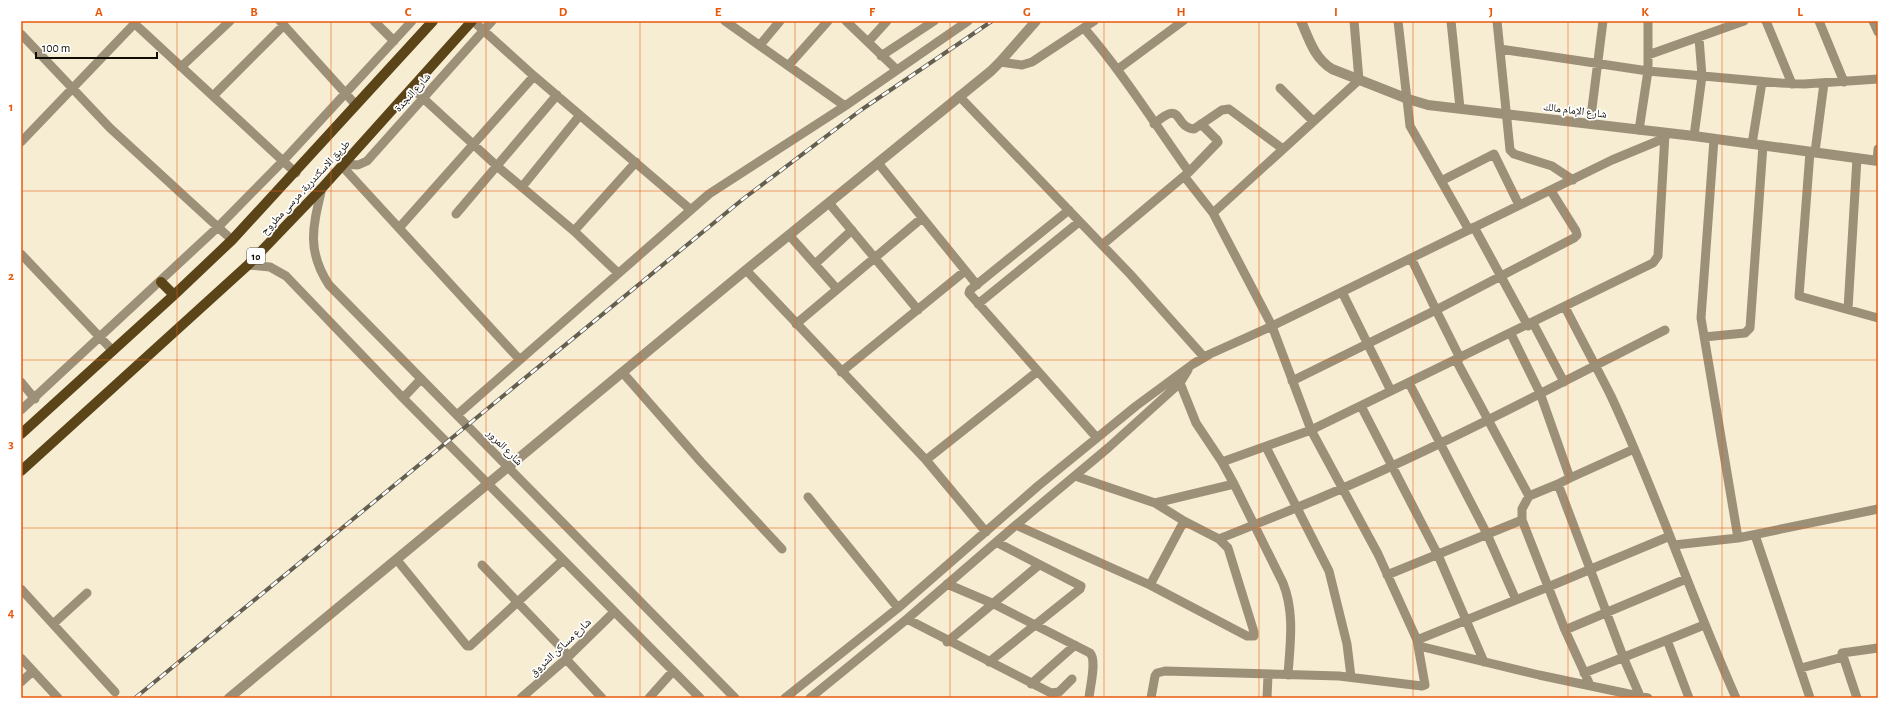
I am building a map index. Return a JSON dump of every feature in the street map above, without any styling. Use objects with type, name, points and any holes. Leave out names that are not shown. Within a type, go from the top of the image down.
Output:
[{"type":"main road","name":"طريق الاسكندرية, مرسى مطروح","points":[[21,434],[174,295],[232,240],[296,173],[432,21]]},
{"type":"main road","name":"طريق الاسكندرية, مرسى مطروح","points":[[21,471],[248,265],[322,188],[473,21]]},
{"type":"main road","points":[[161,282],[174,295]]},
{"type":"street","points":[[181,67],[230,21]]},
{"type":"street","points":[[374,21],[394,41]]},
{"type":"street","points":[[21,410],[35,399],[161,282],[218,227],[283,161],[412,21]]},
{"type":"street","points":[[473,21],[557,96],[691,210]]},
{"type":"street","name":"شارع النجدة","points":[[343,165],[358,165],[367,161],[492,21]]},
{"type":"street","points":[[725,21],[845,106]]},
{"type":"street","points":[[760,46],[780,21]]},
{"type":"street","points":[[788,66],[828,21]]},
{"type":"street","points":[[846,21],[897,70]]},
{"type":"street","points":[[868,42],[887,21]]},
{"type":"street","points":[[882,56],[934,21]]},
{"type":"street","points":[[229,698],[1000,62],[1036,21]]},
{"type":"street","points":[[1000,62],[1017,65],[1027,64],[1094,21]]},
{"type":"street","points":[[1118,69],[1183,21]]},
{"type":"street","points":[[1213,213],[1313,120],[1359,80],[1354,21]]},
{"type":"street","points":[[1398,21],[1410,126],[1441,181],[1530,324],[1564,382]]},
{"type":"street","points":[[1451,21],[1460,108]]},
{"type":"street","points":[[1497,21],[1505,114],[1511,153],[1552,166],[1573,180]]},
{"type":"street","points":[[1590,124],[1602,21]]},
{"type":"street","points":[[1639,130],[1648,71],[1648,21]]},
{"type":"street","points":[[1648,55],[1744,21]]},
{"type":"street","points":[[1766,21],[1792,84]]},
{"type":"street","points":[[1819,21],[1844,82]]},
{"type":"street","points":[[1873,21],[1878,32]]},
{"type":"street","name":"شارع الإمام مالك","points":[[1304,22],[1314,52],[1322,62],[1332,69],[1408,99],[1428,104],[1639,130],[1665,136],[1694,136],[1877,161]]},
{"type":"street","points":[[21,142],[132,23],[296,173]]},
{"type":"street","points":[[213,96],[282,23],[356,105]]},
{"type":"street","points":[[457,415],[709,194],[845,106],[961,23]]},
{"type":"street","points":[[1084,28],[1118,69],[1213,213],[1272,326],[1311,430],[1387,575],[1418,643],[1425,682],[1424,686],[1351,677],[1161,672],[1155,676],[1151,698]]},
{"type":"street","points":[[21,34],[110,128],[232,240]]},
{"type":"street","points":[[1694,136],[1702,76],[1699,38]]},
{"type":"street","points":[[1500,49],[1648,71],[1762,82],[1792,84],[1878,79]]},
{"type":"street","points":[[399,228],[534,76]]},
{"type":"street","points":[[1704,336],[1745,333],[1750,328],[1762,82]]},
{"type":"street","points":[[1824,83],[1813,152],[1799,296],[1878,318]]},
{"type":"street","points":[[412,88],[498,167],[574,231],[618,273]]},
{"type":"street","points":[[1280,88],[1313,120]]},
{"type":"street","points":[[456,214],[498,167],[557,96]]},
{"type":"street","points":[[959,96],[1102,245],[1204,357]]},
{"type":"street","points":[[1154,124],[1165,115],[1171,113],[1190,129],[1194,129],[1222,110],[1229,109],[1283,149]]},
{"type":"street","points":[[522,187],[580,114]]},
{"type":"street","points":[[1102,245],[1187,174],[1218,142],[1201,124]]},
{"type":"street","points":[[785,698],[898,608],[1038,486],[1136,406],[1193,364],[1204,357],[1272,326],[1519,205],[1665,136],[1658,256],[1656,260],[1641,270],[1311,430],[1222,462]]},
{"type":"street","points":[[1714,139],[1701,312],[1738,538]]},
{"type":"street","points":[[1877,161],[1878,149]]},
{"type":"street","points":[[1441,181],[1494,154],[1519,205]]},
{"type":"street","points":[[1848,309],[1857,158]]},
{"type":"street","points":[[574,231],[636,162]]},
{"type":"street","points":[[878,163],[977,285]]},
{"type":"street","points":[[343,165],[520,360]]},
{"type":"street","name":"شارع المرور","points":[[322,188],[312,231],[316,260],[321,273],[338,296],[736,698]]},
{"type":"street","points":[[1292,381],[1436,310],[1576,237],[1576,231],[1550,191]]},
{"type":"street","points":[[829,203],[918,310]]},
{"type":"street","points":[[1068,210],[969,293],[1097,438]]},
{"type":"street","points":[[796,324],[922,218]]},
{"type":"street","points":[[978,304],[1079,222]]},
{"type":"street","points":[[815,264],[852,230]]},
{"type":"street","points":[[789,235],[838,289]]},
{"type":"street","points":[[22,256],[113,351]]},
{"type":"street","points":[[1411,258],[1458,359],[1529,496]]},
{"type":"street","points":[[248,265],[270,267],[286,276],[403,398],[700,698]]},
{"type":"street","points":[[746,270],[926,460],[986,532]]},
{"type":"street","points":[[841,372],[965,271]]},
{"type":"street","points":[[1342,292],[1391,392]]},
{"type":"street","points":[[1565,307],[1596,366],[1634,449],[1674,545],[1704,625],[1736,698]]},
{"type":"street","points":[[1220,539],[1391,466],[1564,382],[1664,330]]},
{"type":"street","points":[[1511,334],[1540,393],[1570,478]]},
{"type":"street","points":[[810,698],[907,620],[996,542],[1075,476],[1180,383],[1193,364]]},
{"type":"street","points":[[926,460],[1038,371]]},
{"type":"street","points":[[623,373],[701,462],[782,549]]},
{"type":"street","points":[[403,398],[421,379]]},
{"type":"street","points":[[21,382],[35,399]]},
{"type":"street","points":[[1180,383],[1196,423],[1222,462],[1234,484],[1255,524],[1289,599],[1291,617],[1288,675]]},
{"type":"street","points":[[1409,383],[1488,534],[1516,600]]},
{"type":"street","points":[[1361,406],[1438,555],[1484,662]]},
{"type":"street","points":[[1266,447],[1329,571],[1347,644],[1351,677]]},
{"type":"street","points":[[1590,685],[1565,630],[1522,520],[1522,509],[1529,496],[1634,449]]},
{"type":"street","points":[[1016,525],[1150,585],[1247,636],[1254,636],[1230,554],[1225,544],[1220,539],[1184,521],[1155,503],[1075,476]]},
{"type":"street","points":[[1155,503],[1234,484]]},
{"type":"street","points":[[1558,484],[1624,659],[1644,697]]},
{"type":"street","points":[[808,497],[898,608]]},
{"type":"street","points":[[1674,545],[1738,538],[1878,509]]},
{"type":"street","points":[[1387,575],[1522,520]]},
{"type":"street","points":[[1150,585],[1184,521]]},
{"type":"street","points":[[1754,535],[1801,668],[1810,698]]},
{"type":"street","points":[[1418,643],[1465,620],[1591,570],[1670,536]]},
{"type":"street","points":[[989,662],[1080,589],[1081,586],[1078,583],[1039,565],[996,542]]},
{"type":"street","points":[[397,560],[467,646],[472,646],[564,560]]},
{"type":"street","points":[[482,565],[568,657],[602,698]]},
{"type":"street","points":[[947,642],[1039,565]]},
{"type":"street","points":[[1565,630],[1686,579]]},
{"type":"street","points":[[947,584],[994,604],[1035,624],[1093,656],[1094,663],[1089,698]]},
{"type":"street","points":[[21,589],[115,692]]},
{"type":"street","points":[[53,624],[87,593]]},
{"type":"street","name":"شارع مساكن الشروق","points":[[521,698],[568,657],[614,612]]},
{"type":"street","points":[[907,620],[947,642],[1031,684],[1055,694],[1072,679]]},
{"type":"street","points":[[1584,673],[1624,659],[1704,625]]},
{"type":"street","points":[[1667,640],[1689,698]]},
{"type":"street","points":[[1418,643],[1484,662],[1644,697]]},
{"type":"street","points":[[1031,684],[1075,646]]},
{"type":"street","points":[[1857,698],[1842,653],[1878,648]]},
{"type":"street","points":[[1801,668],[1843,657]]},
{"type":"street","points":[[21,658],[58,698]]},
{"type":"street","points":[[21,682],[33,671]]},
{"type":"street","points":[[649,698],[673,671]]},
{"type":"street","points":[[1267,698],[1268,675]]},
{"type":"railway","points":[[135,698],[743,199],[861,110],[992,21]]}]
